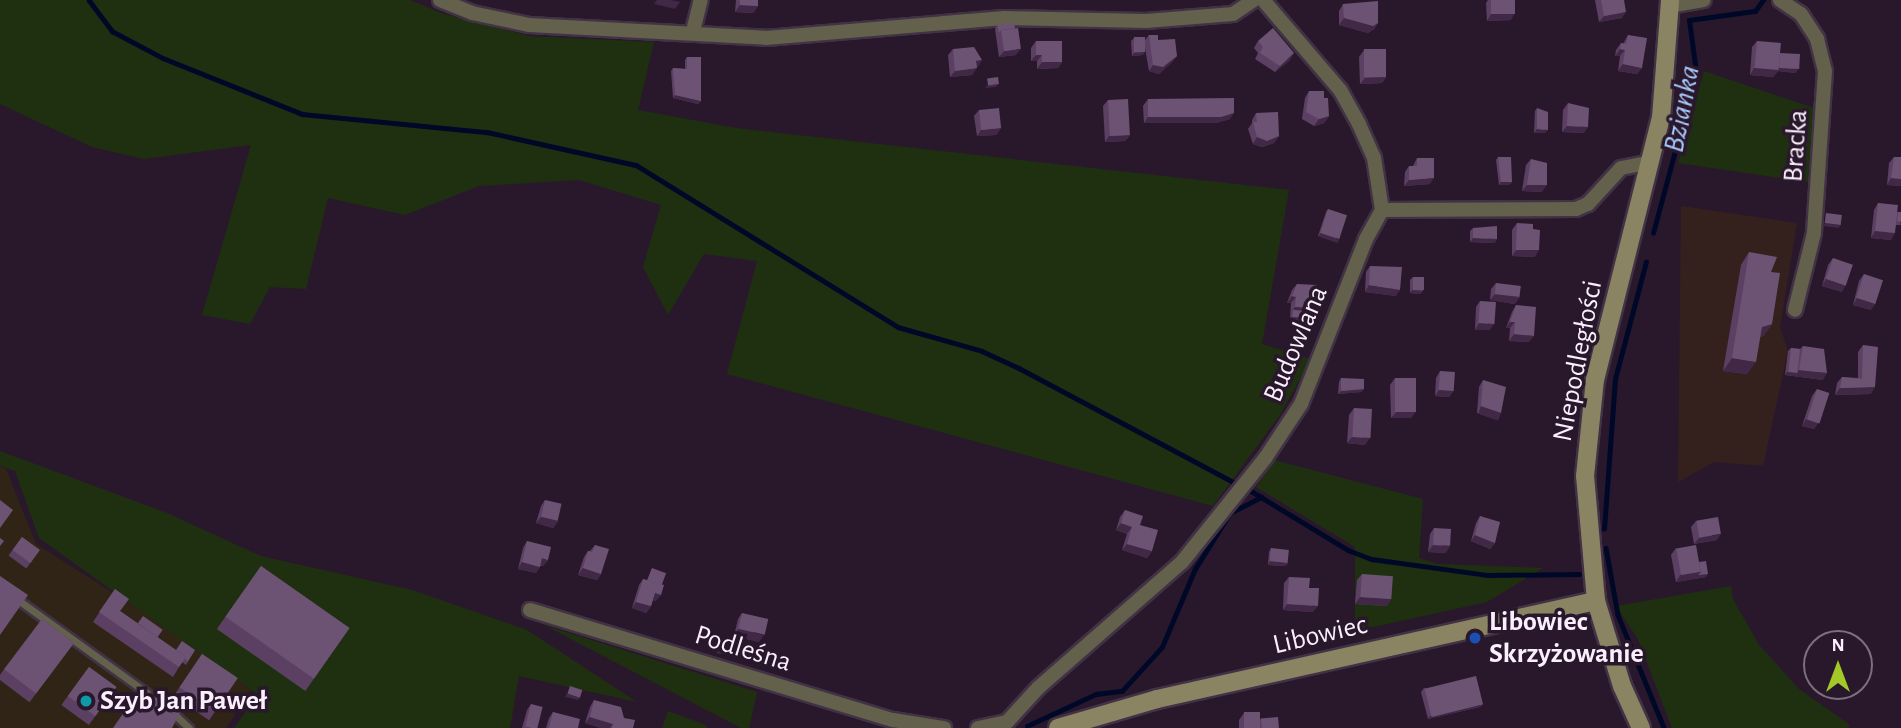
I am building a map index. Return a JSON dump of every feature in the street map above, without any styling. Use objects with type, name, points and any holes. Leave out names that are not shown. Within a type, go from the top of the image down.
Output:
[{"type":"street","points":[[440,0],[472,13],[529,25],[766,38],[1004,18],[1146,21],[1233,14],[1254,0]]},
{"type":"street","points":[[693,32],[701,0]]},
{"type":"street","points":[[1263,0],[1339,90],[1359,124],[1374,158],[1382,210],[1576,209],[1588,204],[1621,168],[1651,162]]},
{"type":"street","points":[[1670,3],[1703,0]]},
{"type":"street","name":"Bracka","points":[[1780,0],[1801,14],[1817,39],[1825,71],[1814,233],[1794,310]]},
{"type":"street","name":"Niepodległości","points":[[1641,728],[1622,686],[1596,601],[1585,512],[1591,408],[1651,162],[1668,74],[1670,3]]},
{"type":"street","name":"Budowlana","points":[[1006,725],[1038,688],[1182,562],[1266,457],[1301,404],[1366,239],[1382,210]]},
{"type":"street","name":"Libowiec","points":[[1058,728],[1157,699],[1596,601]]},
{"type":"street","name":"Podleśna","points":[[530,610],[893,720],[944,728]]},
{"type":"street","points":[[978,728],[1006,725]]},
{"type":"lane","points":[[0,587],[158,701]]},
{"type":"lane","points":[[168,708],[188,728]]},
{"type":"shaded area","points":[[1681,206],[1797,223],[1780,327],[1788,351],[1763,466],[1714,462],[1678,482]]},
{"type":"shaded area","points":[[0,467],[6,469],[36,544],[148,615],[251,690],[226,728],[0,728]]},
{"type":"green space","points":[[0,0],[410,0],[444,14],[529,36],[654,42],[638,110],[736,128],[1289,190],[1262,344],[1311,359],[1280,415],[1213,506],[727,374],[757,261],[704,254],[668,315],[643,267],[661,205],[579,180],[479,186],[405,215],[328,198],[306,289],[270,287],[250,324],[202,315],[251,145],[144,159],[92,147],[0,104]]},
{"type":"green space","points":[[1704,71],[1814,108],[1808,182],[1678,163]]},
{"type":"green space","points":[[0,451],[167,513],[261,556],[412,590],[527,630],[637,702],[519,676],[510,728],[234,728],[258,695],[39,538],[15,471],[0,466]]},
{"type":"green space","points":[[1274,460],[1423,499],[1419,558],[1437,564],[1543,568],[1487,602],[1355,631],[1355,547],[1256,487]]},
{"type":"green space","points":[[1731,586],[1733,599],[1759,645],[1803,692],[1803,700],[1815,700],[1850,725],[1848,728],[1672,728],[1638,639],[1616,606]]},
{"type":"green space","points":[[544,625],[757,692],[749,728],[741,728]]},
{"type":"green space","points":[[668,711],[703,724],[708,728],[662,728]]},
{"type":"building","points":[[740,0],[758,0],[758,6],[740,5]]},
{"type":"building","points":[[1491,0],[1515,0],[1515,14],[1491,14]]},
{"type":"building","points":[[1601,0],[1624,0],[1626,12],[1604,16]]},
{"type":"building","points":[[1378,1],[1378,23],[1373,26],[1344,18],[1343,4]]},
{"type":"building","points":[[1014,23],[1015,28],[1001,30],[999,33],[997,25]]},
{"type":"building","points":[[1018,28],[1021,49],[1004,51],[1001,30]]},
{"type":"building","points":[[1273,28],[1294,53],[1280,66],[1260,53],[1263,47],[1258,41]]},
{"type":"building","points":[[1149,35],[1158,35],[1158,40],[1175,39],[1177,56],[1163,67],[1153,65]]},
{"type":"building","points":[[1628,35],[1647,38],[1642,68],[1623,64],[1625,50],[1620,49],[1621,43],[1626,44]]},
{"type":"building","points":[[1134,37],[1145,37],[1145,52],[1134,52]]},
{"type":"building","points":[[1036,41],[1062,41],[1062,62],[1042,62],[1042,55],[1036,55]]},
{"type":"building","points":[[1757,41],[1781,43],[1779,70],[1755,68]]},
{"type":"building","points":[[974,47],[982,60],[976,61],[977,68],[955,71],[953,49]]},
{"type":"building","points":[[1364,49],[1386,49],[1386,77],[1364,77]]},
{"type":"building","points":[[1780,53],[1800,54],[1799,69],[1779,68]]},
{"type":"building","points":[[687,57],[701,57],[701,101],[675,95],[673,68],[687,69]]},
{"type":"building","points":[[998,77],[999,84],[988,85],[987,79]]},
{"type":"building","points":[[1309,91],[1324,91],[1324,98],[1328,98],[1329,116],[1319,119],[1306,112]]},
{"type":"building","points":[[1234,98],[1234,113],[1221,117],[1148,117],[1148,99]]},
{"type":"building","points":[[1128,99],[1130,135],[1110,136],[1108,100]]},
{"type":"building","points":[[1568,103],[1589,108],[1588,127],[1567,126]]},
{"type":"building","points":[[999,108],[1001,128],[981,130],[979,110]]},
{"type":"building","points":[[1537,108],[1548,112],[1548,130],[1537,129]]},
{"type":"building","points":[[1278,112],[1279,136],[1267,141],[1257,137],[1253,122],[1257,122],[1256,113]]},
{"type":"building","points":[[1498,157],[1511,157],[1512,182],[1501,182]]},
{"type":"building","points":[[1894,157],[1901,157],[1901,179],[1891,178]]},
{"type":"building","points":[[1417,158],[1434,158],[1434,178],[1409,180],[1409,166],[1417,166]]},
{"type":"building","points":[[1531,159],[1547,163],[1547,185],[1527,185]]},
{"type":"building","points":[[1878,203],[1898,205],[1895,233],[1875,231]]},
{"type":"building","points":[[1328,209],[1347,215],[1339,239],[1320,233]]},
{"type":"building","points":[[1898,212],[1901,212],[1901,222],[1897,221]]},
{"type":"building","points":[[1826,213],[1842,215],[1841,225],[1825,223]]},
{"type":"building","points":[[1517,223],[1533,224],[1533,229],[1540,230],[1539,250],[1516,250]]},
{"type":"building","points":[[1497,226],[1497,239],[1473,238],[1473,228]]},
{"type":"building","points":[[1749,252],[1777,257],[1771,272],[1780,273],[1772,324],[1762,327],[1756,362],[1732,358]]},
{"type":"building","points":[[1833,258],[1853,265],[1846,286],[1826,279]]},
{"type":"building","points":[[1370,266],[1402,267],[1400,290],[1369,285]]},
{"type":"building","points":[[1864,274],[1883,280],[1875,304],[1856,298]]},
{"type":"building","points":[[1413,277],[1424,277],[1424,290],[1413,290]]},
{"type":"building","points":[[1496,283],[1521,286],[1519,297],[1495,294]]},
{"type":"building","points":[[1297,284],[1317,285],[1318,308],[1295,307],[1296,297],[1292,296]]},
{"type":"building","points":[[1480,301],[1496,302],[1494,324],[1478,323]]},
{"type":"building","points":[[1516,305],[1536,307],[1534,336],[1514,334],[1515,322],[1510,322]]},
{"type":"building","points":[[1293,310],[1315,311],[1315,318],[1293,317]]},
{"type":"building","points":[[1863,345],[1878,347],[1875,387],[1840,388],[1842,377],[1862,379]]},
{"type":"building","points":[[1803,346],[1824,349],[1827,373],[1799,370]]},
{"type":"building","points":[[1791,348],[1800,349],[1797,373],[1788,372]]},
{"type":"building","points":[[1440,371],[1455,372],[1454,391],[1439,390]]},
{"type":"building","points":[[1341,378],[1364,379],[1364,389],[1341,391]]},
{"type":"building","points":[[1395,378],[1416,378],[1416,412],[1395,412]]},
{"type":"building","points":[[1483,380],[1506,387],[1501,413],[1481,406]]},
{"type":"building","points":[[1817,389],[1829,393],[1819,423],[1807,419]]},
{"type":"building","points":[[1354,408],[1372,409],[1370,438],[1352,437]]},
{"type":"building","points":[[0,500],[13,510],[0,528]]},
{"type":"building","points":[[545,500],[562,504],[558,520],[541,517]]},
{"type":"building","points":[[1125,510],[1143,516],[1140,525],[1158,530],[1152,551],[1127,544],[1132,527],[1121,523]]},
{"type":"building","points":[[1480,516],[1500,522],[1495,543],[1475,535]]},
{"type":"building","points":[[1718,517],[1721,534],[1699,538],[1696,521]]},
{"type":"building","points":[[1434,528],[1451,529],[1450,546],[1433,545]]},
{"type":"building","points":[[22,537],[40,550],[30,563],[13,550]]},
{"type":"building","points":[[527,541],[551,547],[548,560],[542,558],[540,567],[522,562]]},
{"type":"building","points":[[595,545],[609,549],[601,574],[583,568],[588,551],[592,552]]},
{"type":"building","points":[[1696,545],[1701,572],[1681,575],[1676,548]]},
{"type":"building","points":[[1271,548],[1289,550],[1288,563],[1270,561]]},
{"type":"building","points":[[1706,561],[1708,574],[1698,575],[1701,572],[1699,562]]},
{"type":"building","points":[[261,566],[349,628],[314,679],[225,617]]},
{"type":"building","points":[[652,568],[666,573],[662,585],[648,580]]},
{"type":"building","points":[[1362,574],[1393,576],[1391,599],[1360,597]]},
{"type":"building","points":[[0,576],[28,595],[0,635]]},
{"type":"building","points":[[1289,577],[1310,578],[1309,588],[1319,588],[1318,606],[1287,604]]},
{"type":"building","points":[[643,579],[664,585],[661,595],[655,593],[651,606],[636,602]]},
{"type":"building","points":[[115,589],[129,599],[120,611],[186,657],[179,667],[99,612]]},
{"type":"building","points":[[742,613],[768,619],[765,635],[738,629]]},
{"type":"building","points":[[143,616],[163,630],[157,637],[138,623]]},
{"type":"building","points":[[42,619],[74,643],[36,693],[4,669]]},
{"type":"building","points":[[723,637],[735,641],[731,653],[719,649]]},
{"type":"building","points":[[182,641],[195,650],[188,661],[176,650]]},
{"type":"building","points":[[202,654],[238,678],[215,711],[180,687]]},
{"type":"building","name":"Szyb Jan Paweł","points":[[89,667],[117,687],[95,716],[68,696]]},
{"type":"building","points":[[1476,676],[1483,704],[1432,717],[1425,689]]},
{"type":"building","points":[[570,686],[582,690],[580,698],[568,694]]},
{"type":"building","points":[[140,689],[181,711],[172,728],[113,728]]},
{"type":"building","points":[[594,700],[621,707],[624,718],[635,720],[633,728],[612,728],[613,724],[590,717]]},
{"type":"building","points":[[531,704],[543,707],[537,728],[525,726]]},
{"type":"building","points":[[553,712],[580,719],[578,728],[549,728]]},
{"type":"building","points":[[1244,712],[1260,712],[1260,728],[1244,728]]},
{"type":"building","points":[[1278,717],[1279,728],[1262,728],[1261,718]]},
{"type":"waterway","points":[[89,0],[112,31],[163,58],[302,114],[487,132],[636,165],[898,327],[982,351],[1019,368],[1235,483]]},
{"type":"waterway","name":"Bzianka","points":[[1653,233],[1696,72],[1689,20],[1755,11],[1763,0]]},
{"type":"waterway","name":"Bzianka","points":[[1604,529],[1615,379],[1646,262]]},
{"type":"waterway","points":[[1251,491],[1348,550],[1372,559],[1488,575],[1579,574]]},
{"type":"waterway","points":[[1027,726],[1096,694],[1122,691],[1162,647],[1195,569],[1230,513],[1261,497]]},
{"type":"waterway","name":"Bzianka","points":[[1606,548],[1618,615],[1664,728]]},
{"type":"place","name":"Libowiec Skrzyżowanie","points":[[1475,638]]},
{"type":"place","name":"Szyb Jan Paweł","points":[[86,701]]}]
